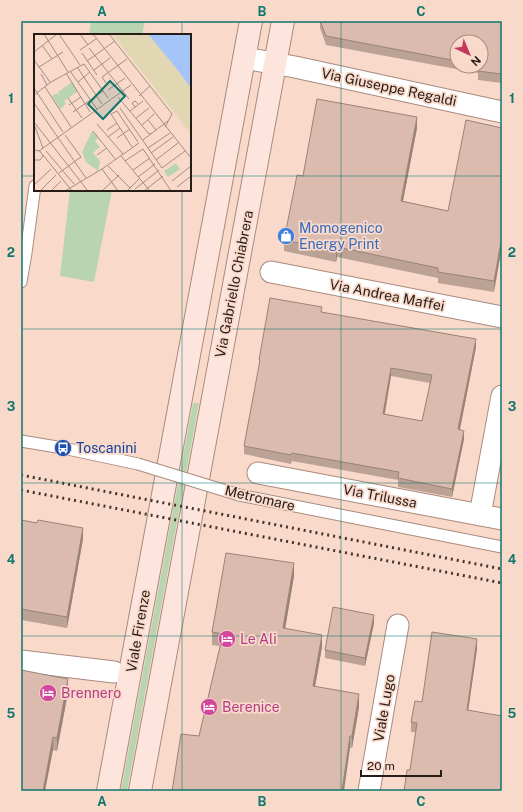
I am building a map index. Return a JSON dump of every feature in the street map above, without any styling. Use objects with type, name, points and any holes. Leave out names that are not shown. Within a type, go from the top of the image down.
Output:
[{"type":"street","points":[[244,58],[251,21]]},
{"type":"street","name":"Via Gabriello Chiabrera","points":[[140,791],[283,21]]},
{"type":"street","name":"Via Giuseppe Regaldi","points":[[244,58],[502,112]]},
{"type":"street","name":"Viale Firenze","points":[[108,791],[244,58]]},
{"type":"street","name":"Via Andrea Maffei","points":[[272,272],[502,317]]},
{"type":"street","points":[[480,515],[502,396]]},
{"type":"street","name":"Via Trilussa","points":[[258,473],[502,519]]},
{"type":"street","name":"Viale Lugo","points":[[369,791],[398,625]]},
{"type":"street","points":[[21,661],[114,672]]},
{"type":"lane","points":[[21,282],[34,191]]},
{"type":"lane","name":"Metromare","points":[[21,441],[63,448],[138,464],[239,495],[502,547]]},
{"type":"green space","points":[[91,21],[145,21],[142,34],[89,34]]},
{"type":"green space","points":[[70,191],[112,191],[94,282],[60,276]]},
{"type":"green space","points":[[193,403],[199,403],[127,791],[121,791]]},
{"type":"building","points":[[320,21],[502,21],[502,74],[489,72],[489,34],[449,34],[449,59],[326,36]]},
{"type":"building","points":[[317,99],[417,117],[401,201],[448,211],[466,120],[502,128],[502,236],[494,281],[438,272],[438,268],[337,247],[336,251],[284,240],[297,175],[303,176]]},
{"type":"building","points":[[270,298],[322,307],[321,312],[476,339],[458,429],[464,431],[452,489],[398,478],[399,472],[244,446]],"holes":[[[391,368],[432,375],[422,421],[383,414]]]},
{"type":"building","points":[[21,520],[37,523],[38,520],[83,528],[67,617],[21,609]]},
{"type":"building","points":[[226,553],[294,563],[283,628],[322,635],[313,686],[359,694],[352,736],[350,736],[342,791],[172,791],[181,734],[199,736],[223,634],[212,632]]},
{"type":"building","points":[[333,607],[374,615],[365,658],[325,650]]},
{"type":"building","points":[[432,632],[477,639],[467,710],[502,716],[502,791],[404,791],[407,770],[410,770],[417,723],[411,722],[415,701],[422,702]]},
{"type":"building","points":[[21,670],[68,679],[57,738],[53,737],[43,791],[21,791]]},
{"type":"railway","points":[[21,475],[502,569]]},
{"type":"railway","points":[[21,490],[502,583]]},
{"type":"place","name":"Momogenico Energy Print","points":[[286,236]]},
{"type":"place","name":"Toscanini","points":[[63,448]]},
{"type":"place","name":"Le Ali","points":[[227,639]]},
{"type":"place","name":"Brennero","points":[[48,693]]},
{"type":"place","name":"Berenice","points":[[209,707]]}]
